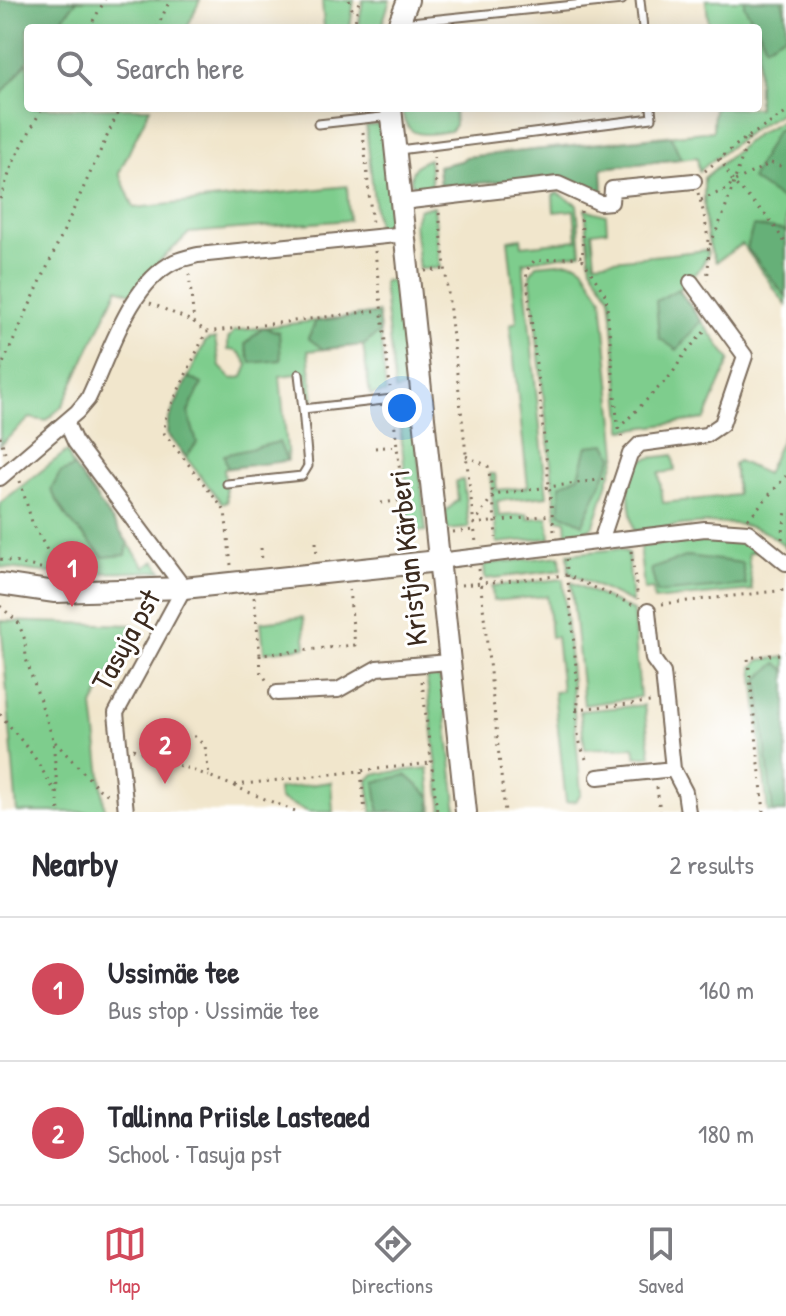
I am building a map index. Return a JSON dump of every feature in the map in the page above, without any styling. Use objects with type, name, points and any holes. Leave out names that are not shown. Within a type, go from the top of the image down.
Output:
[{"type":"street","points":[[399,24],[408,0]]},
{"type":"street","name":"Kristjan Kärberi","points":[[392,112],[466,812]]},
{"type":"street","points":[[402,202],[558,184],[600,203],[611,202],[612,189],[694,181]]},
{"type":"street","points":[[0,478],[11,462],[66,422],[88,399],[128,312],[141,291],[155,275],[174,262],[198,255],[406,234]]},
{"type":"street","points":[[601,541],[630,454],[640,444],[706,435],[722,424],[745,356],[691,282]]},
{"type":"street","points":[[66,422],[75,442],[184,588]]},
{"type":"street","points":[[0,584],[67,591],[184,588],[705,529],[748,532],[782,560]]},
{"type":"street","name":"Tasuja pst","points":[[125,808],[116,713],[184,588]]},
{"type":"street","points":[[650,607],[653,659],[663,673],[673,769],[685,792],[688,812]]},
{"type":"street","points":[[277,693],[338,690],[377,668],[449,662]]},
{"type":"street","points":[[598,777],[673,769]]},
{"type":"lane","points":[[415,24],[622,0]]},
{"type":"lane","points":[[640,0],[643,24]]},
{"type":"lane","points":[[318,124],[392,112]]},
{"type":"lane","points":[[396,151],[652,118],[651,112]]},
{"type":"lane","points":[[227,484],[302,476],[308,466],[299,374]]},
{"type":"lane","points":[[303,409],[423,396]]},
{"type":"path","points":[[91,24],[105,0]]},
{"type":"path","points":[[159,24],[170,0]]},
{"type":"path","points":[[349,0],[355,18]]},
{"type":"path","points":[[354,24],[359,0]]},
{"type":"path","points":[[0,199],[13,163],[40,112]]},
{"type":"path","points":[[0,370],[118,112]]},
{"type":"path","points":[[704,300],[710,258],[694,181],[749,135],[786,113]]},
{"type":"path","points":[[361,119],[409,555]]},
{"type":"path","points":[[709,249],[747,149],[749,135]]},
{"type":"path","points":[[432,145],[476,547]]},
{"type":"path","points":[[720,158],[733,182],[768,217],[786,244]]},
{"type":"path","points":[[700,200],[727,189],[733,182],[771,163],[786,168]]},
{"type":"path","points":[[580,194],[583,256],[606,296],[618,429],[630,454]]},
{"type":"path","points":[[583,256],[534,261],[526,271],[552,515],[567,575],[581,752],[598,777]]},
{"type":"path","points":[[188,268],[194,322]]},
{"type":"path","points":[[420,272],[445,269]]},
{"type":"path","points":[[379,276],[388,275]]},
{"type":"path","points":[[146,301],[194,322],[206,332],[381,310]]},
{"type":"path","points":[[618,429],[672,374],[685,353],[717,318]]},
{"type":"path","points":[[206,332],[165,419],[164,433],[225,511],[232,573]]},
{"type":"path","points":[[0,436],[32,522],[67,591]]},
{"type":"path","points":[[375,448],[397,446]]},
{"type":"path","points":[[465,456],[488,466],[496,554]]},
{"type":"path","points":[[738,531],[786,476]]},
{"type":"path","points":[[473,524],[493,495],[621,479]]},
{"type":"path","points":[[381,503],[403,500]]},
{"type":"path","points":[[782,560],[786,511]]},
{"type":"path","points":[[473,524],[552,515]]},
{"type":"path","points":[[449,532],[474,530]]},
{"type":"path","points":[[408,537],[416,536]]},
{"type":"path","points":[[316,542],[317,552]]},
{"type":"path","points":[[261,548],[262,558]]},
{"type":"path","points":[[0,559],[58,570],[102,571]]},
{"type":"path","points":[[478,566],[505,812]]},
{"type":"path","points":[[260,655],[355,645],[347,570]]},
{"type":"path","points":[[454,586],[567,575],[636,606],[650,607],[786,590]]},
{"type":"path","points":[[411,576],[437,812]]},
{"type":"path","points":[[253,581],[261,672],[277,693]]},
{"type":"path","points":[[0,606],[18,622],[25,640],[26,659],[59,749],[99,789],[125,808]]},
{"type":"path","points":[[764,812],[748,658],[786,653]]},
{"type":"path","points":[[576,709],[666,700]]},
{"type":"path","points":[[0,714],[33,755],[58,796]]},
{"type":"path","points":[[194,736],[205,746],[209,776]]},
{"type":"path","points":[[53,739],[59,812]]},
{"type":"path","points":[[119,743],[235,785],[297,812]]},
{"type":"path","points":[[235,785],[431,763]]},
{"type":"path","points":[[361,771],[365,812]]},
{"type":"path","points":[[656,771],[660,812]]},
{"type":"green space","points":[[0,0],[77,0],[58,24],[24,24],[24,66],[0,96]]},
{"type":"green space","points":[[77,0],[200,0],[189,24],[58,24]]},
{"type":"green space","points":[[322,0],[354,0],[351,24],[324,24]]},
{"type":"green space","points":[[363,0],[390,0],[382,24],[359,24]]},
{"type":"green space","points":[[706,0],[786,0],[786,110],[753,129],[699,171],[697,157],[602,168],[603,194],[561,177],[440,186],[438,166],[466,157],[713,131],[714,112],[762,112],[762,24],[709,24]]},
{"type":"green space","points":[[744,0],[782,0],[786,34],[766,46],[762,24],[755,24],[744,6]]},
{"type":"green space","points":[[24,66],[24,112],[148,112],[119,173],[134,208],[347,186],[349,220],[189,233],[152,269],[133,294],[118,288],[63,405],[46,421],[30,418],[0,445],[0,96]]},
{"type":"green space","points":[[403,112],[454,112],[455,125],[450,131],[424,134],[411,130]]},
{"type":"green space","points":[[786,118],[786,305],[742,244],[716,262],[706,232],[704,178],[755,135]]},
{"type":"green space","points":[[383,124],[392,213],[386,226],[377,229],[366,126]]},
{"type":"green space","points":[[786,127],[786,203],[751,179],[776,131]]},
{"type":"green space","points":[[671,136],[681,159],[602,168],[603,194],[561,177],[440,186],[438,166],[466,157]]},
{"type":"green space","points":[[429,159],[432,190],[417,189],[411,182],[413,170]]},
{"type":"green space","points":[[557,193],[577,204],[581,253],[523,262],[547,496],[497,501],[499,516],[527,514],[528,519],[548,517],[550,538],[497,543],[490,474],[495,474],[497,490],[528,487],[510,324],[517,322],[508,240],[521,238],[522,246],[577,240],[574,210],[554,212],[553,195]]},
{"type":"green space","points":[[434,206],[440,268],[419,269],[414,224],[419,209]]},
{"type":"green space","points":[[585,209],[606,215],[607,230],[592,232],[595,262],[707,250],[708,255],[698,271],[679,290],[730,360],[705,419],[623,430],[610,296],[591,267]]},
{"type":"green space","points":[[753,226],[784,230],[786,233],[786,297],[747,248]]},
{"type":"green space","points":[[567,262],[583,267],[602,298],[617,454],[594,525],[582,535],[561,537],[567,534],[566,521],[557,519],[530,274],[537,265]]},
{"type":"green space","points":[[400,279],[410,376],[406,388],[395,391],[383,283]]},
{"type":"green space","points":[[678,289],[701,321],[677,350],[659,338],[656,301]]},
{"type":"green space","points":[[378,313],[386,393],[370,395],[363,345],[308,351],[314,400],[309,401],[306,373],[280,376],[288,460],[224,469],[227,502],[222,503],[167,434],[168,421],[205,342],[215,339],[220,367],[232,379],[243,377],[248,365],[238,352],[228,350],[228,339],[234,331]]},
{"type":"green space","points":[[378,313],[380,332],[364,345],[323,349],[308,338],[316,321]]},
{"type":"green space","points":[[263,327],[279,332],[281,360],[251,363],[245,344]]},
{"type":"green space","points":[[188,377],[202,384],[188,412],[197,443],[186,457],[167,434],[168,421]]},
{"type":"green space","points":[[398,406],[407,408],[414,418],[426,531],[411,531]]},
{"type":"green space","points":[[786,429],[786,549],[772,536],[736,524],[693,524],[634,531],[629,484],[634,467],[640,461],[673,455],[675,471],[659,473],[663,503],[737,495],[734,464],[738,461],[766,474]]},
{"type":"green space","points":[[279,442],[287,461],[227,468],[224,455]]},
{"type":"green space","points":[[606,444],[613,456],[583,524],[560,513],[560,485],[579,476],[587,446]]},
{"type":"green space","points":[[67,451],[72,464],[145,567],[155,561],[162,571],[59,574],[0,567],[0,503]]},
{"type":"green space","points":[[74,467],[128,543],[126,555],[103,557],[67,518],[51,490],[60,473]]},
{"type":"green space","points":[[463,480],[469,528],[447,530],[445,512],[458,500],[456,481]]},
{"type":"green space","points":[[724,536],[749,541],[762,550],[748,553],[752,590],[654,600],[653,589],[644,590],[642,546]]},
{"type":"green space","points":[[619,549],[628,553],[632,603],[569,573],[568,554]]},
{"type":"green space","points":[[560,556],[561,570],[485,579],[484,564]]},
{"type":"green space","points":[[688,556],[742,563],[746,585],[657,593],[651,569]]},
{"type":"green space","points":[[563,579],[581,794],[576,801],[566,802],[554,692],[562,691],[556,637],[551,637],[547,596],[493,601],[492,586]]},
{"type":"green space","points":[[571,582],[633,611],[640,697],[584,705]]},
{"type":"green space","points":[[303,617],[306,647],[264,652],[261,622]]},
{"type":"green space","points":[[1,621],[134,625],[93,706],[105,812],[17,812]]},
{"type":"green space","points":[[786,657],[786,812],[768,812],[753,667],[760,660]]},
{"type":"green space","points":[[777,663],[786,670],[786,812],[773,812],[758,679]]},
{"type":"green space","points":[[426,672],[435,673],[442,683],[457,812],[442,812]]},
{"type":"green space","points":[[644,705],[651,756],[636,757],[634,747],[585,749],[580,711]]},
{"type":"green space","points":[[428,768],[433,812],[372,812],[368,780],[374,774]]},
{"type":"green space","points":[[406,775],[431,797],[430,812],[379,812],[375,782]]},
{"type":"green space","points":[[331,782],[333,812],[309,812],[279,799],[278,789]]},
{"type":"place","name":"Ussimäe tee","points":[[72,607]]},
{"type":"place","name":"Tallinna Priisle Lasteaed","points":[[165,784]]}]
